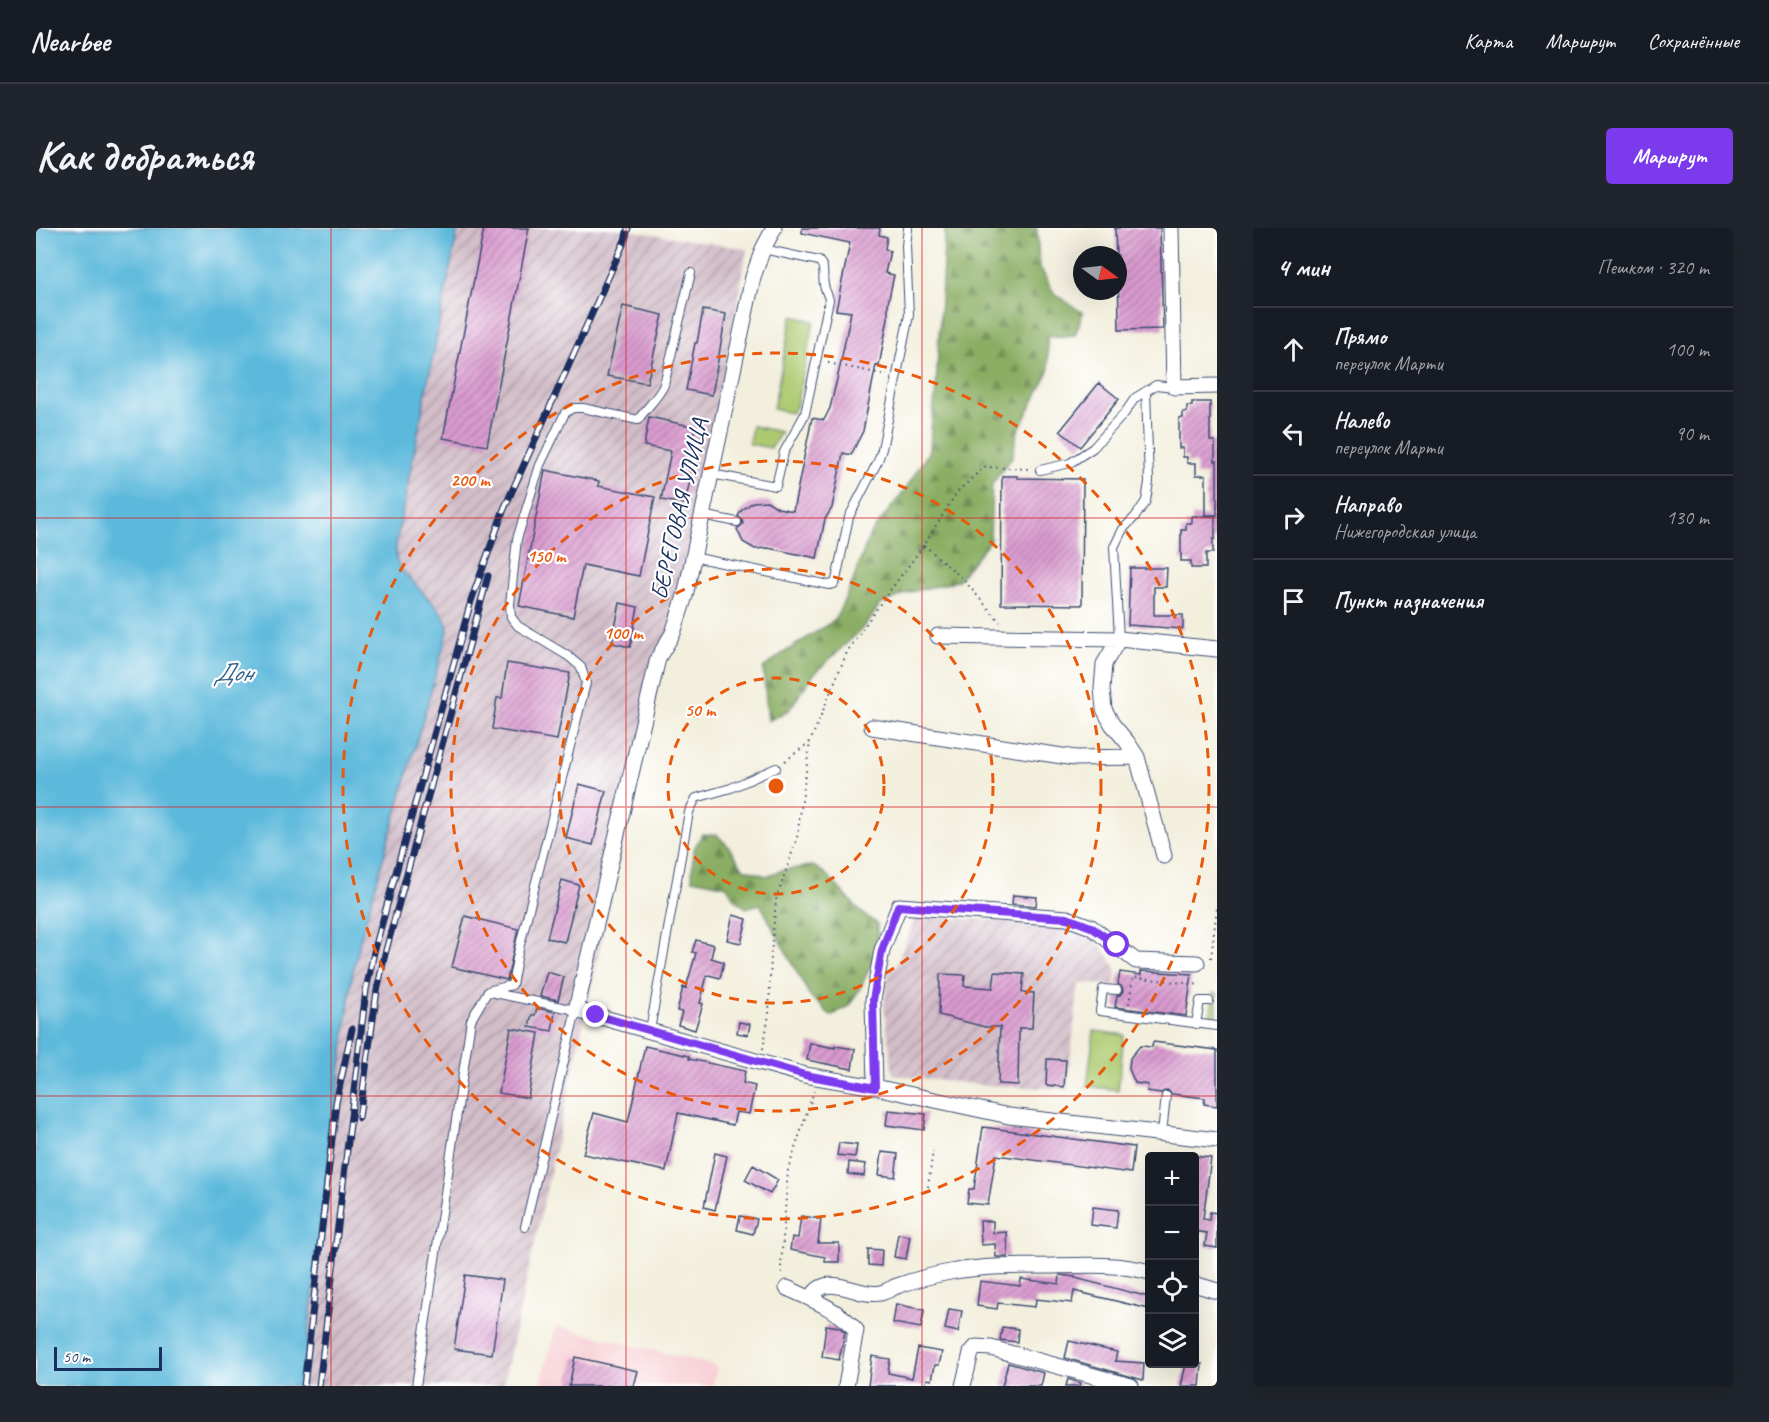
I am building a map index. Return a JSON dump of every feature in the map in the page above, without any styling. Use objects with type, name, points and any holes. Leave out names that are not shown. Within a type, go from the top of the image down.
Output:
[{"type":"street","name":"БЕРЕГОВАЯ УЛИЦА","points":[[576,1010],[658,658],[673,633],[685,596],[753,277],[763,249],[774,228]]},
{"type":"street","points":[[1171,228],[1174,387],[1217,386]]},
{"type":"street","points":[[938,636],[1119,639],[1217,649]]},
{"type":"street","points":[[1119,639],[1104,664],[1102,689],[1104,709],[1112,724],[1137,757],[1164,856]]},
{"type":"street","points":[[872,727],[1075,758],[1137,757]]},
{"type":"street","points":[[875,1088],[873,1000],[882,950],[898,906],[1067,918],[1091,927],[1137,961],[1197,963]]},
{"type":"street","points":[[576,1010],[818,1077],[1009,1116],[1217,1140]]},
{"type":"street","points":[[811,1299],[815,1290],[825,1285],[869,1294],[881,1293],[950,1272],[968,1270],[1016,1266],[1112,1265],[1145,1271]]},
{"type":"street","points":[[1199,1286],[1217,1292]]},
{"type":"street","points":[[788,1288],[848,1321],[856,1330],[846,1386]]},
{"type":"street","points":[[963,1386],[971,1353],[976,1347],[992,1348],[1131,1386]]},
{"type":"lane","points":[[693,557],[829,585],[834,584],[849,517],[880,454],[909,315],[906,246],[908,228]]},
{"type":"lane","points":[[711,474],[776,486],[784,452],[804,419],[828,300],[824,287],[822,262],[763,249]]},
{"type":"lane","points":[[416,1386],[471,1020],[488,991],[512,985],[586,683],[581,667],[568,656],[518,626],[511,617],[510,604],[517,539],[540,465],[565,412],[573,408],[583,408],[638,420],[649,404],[660,395],[691,273]]},
{"type":"lane","points":[[1040,470],[1070,464],[1093,448],[1124,414],[1135,398],[1146,391],[1156,385],[1174,387]]},
{"type":"lane","points":[[1119,639],[1114,547],[1123,529],[1146,501],[1149,482],[1146,391]]},
{"type":"lane","points":[[702,515],[737,522]]},
{"type":"lane","points":[[650,1030],[689,812],[696,798],[731,788],[776,768]]},
{"type":"lane","points":[[1118,990],[1102,988],[1100,1011],[1217,1026]]},
{"type":"lane","points":[[488,991],[576,1010],[525,1227]]},
{"type":"lane","points":[[1196,1024],[1200,1001],[1209,1001]]},
{"type":"lane","points":[[1162,1133],[1166,1096]]},
{"type":"path","points":[[816,361],[896,377]]},
{"type":"path","points":[[760,1062],[769,1014],[776,900],[797,838],[810,742],[847,652],[876,608],[924,545],[957,492],[984,467],[1040,470]]},
{"type":"path","points":[[924,545],[962,578],[1013,637]]},
{"type":"path","points":[[776,768],[810,742]]},
{"type":"path","points":[[1129,1007],[1133,977],[1201,985]]},
{"type":"path","points":[[788,1288],[783,1279],[781,1265],[788,1170],[818,1077]]},
{"type":"path","points":[[928,1187],[933,1150]]},
{"type":"shaded area","points":[[458,228],[615,228],[747,249],[712,442],[503,1386],[302,1386],[352,976],[360,940],[448,631],[441,612],[400,568],[396,559],[396,544]]},
{"type":"shaded area","points":[[916,916],[1065,924],[1085,931],[1105,951],[1116,968],[1115,986],[1079,983],[1067,1089],[983,1085],[893,1075],[884,1007],[889,969],[896,966]]},
{"type":"shaded area","points":[[556,1326],[717,1366],[713,1386],[540,1386]]},
{"type":"green space","points":[[945,228],[1037,228],[1039,265],[1054,293],[1083,313],[1075,335],[1047,337],[1049,371],[1018,431],[1012,457],[992,484],[990,540],[957,581],[910,592],[879,605],[868,623],[814,674],[789,710],[768,721],[763,668],[835,620],[853,581],[870,534],[905,490],[930,450],[936,388]]},
{"type":"green space","points":[[792,316],[814,321],[796,407],[791,413],[773,409]]},
{"type":"green space","points":[[752,426],[781,432],[771,448],[749,444]]},
{"type":"green space","points":[[702,834],[717,835],[728,846],[743,868],[766,876],[783,870],[813,866],[826,874],[861,912],[877,924],[878,948],[862,985],[850,1005],[831,1016],[810,996],[760,904],[746,908],[734,898],[727,886],[692,879],[693,851]]},
{"type":"green space","points":[[1213,993],[1217,993],[1217,1020],[1210,1019]]},
{"type":"green space","points":[[1094,1031],[1124,1035],[1118,1090],[1087,1086]]},
{"type":"water","name":"Дон","points":[[36,228],[458,228],[396,544],[396,559],[400,568],[441,612],[447,623],[448,631],[360,940],[352,976],[302,1386],[36,1386]]},
{"type":"building","points":[[484,228],[529,228],[487,446],[443,438]]},
{"type":"building","points":[[802,228],[880,228],[879,235],[887,237],[885,249],[890,251],[885,273],[894,275],[879,366],[876,365],[863,431],[851,455],[843,453],[832,508],[825,519],[817,558],[768,548],[755,549],[743,542],[737,529],[743,524],[738,516],[753,502],[767,501],[778,508],[793,511],[812,418],[824,420],[830,408],[839,371],[851,312],[836,310],[850,243],[802,233]]},
{"type":"building","points":[[1115,228],[1160,228],[1163,329],[1119,330],[1119,300],[1127,300],[1127,246],[1116,246]]},
{"type":"building","points":[[623,306],[663,315],[647,383],[607,376]]},
{"type":"building","points":[[703,310],[726,314],[712,395],[686,390]]},
{"type":"building","points":[[1099,383],[1119,399],[1080,447],[1060,431]]},
{"type":"building","points":[[1192,402],[1210,402],[1210,441],[1215,441],[1215,461],[1217,461],[1217,515],[1206,515],[1206,475],[1196,475],[1196,463],[1187,463],[1187,457],[1183,457],[1183,448],[1179,448],[1179,418],[1183,418],[1183,412],[1187,412],[1187,406],[1192,406]]},
{"type":"building","points":[[649,417],[695,427],[688,460],[694,461],[685,504],[661,500],[671,451],[644,446]]},
{"type":"building","points":[[545,470],[599,481],[598,486],[655,497],[639,576],[583,565],[573,617],[519,606]]},
{"type":"building","points":[[1002,476],[1083,479],[1082,605],[1001,604]]},
{"type":"building","points":[[1192,516],[1215,516],[1213,553],[1206,553],[1206,568],[1191,568],[1191,561],[1181,561],[1181,530],[1186,530],[1186,523],[1192,523]]},
{"type":"building","points":[[1130,568],[1167,568],[1166,587],[1154,587],[1154,615],[1183,615],[1183,629],[1128,625]]},
{"type":"building","points":[[620,603],[638,607],[630,647],[612,643]]},
{"type":"building","points":[[507,663],[570,673],[557,740],[492,729],[497,698],[502,698]]},
{"type":"building","points":[[579,784],[606,791],[593,845],[566,838]]},
{"type":"building","points":[[562,880],[579,885],[565,942],[547,938]]},
{"type":"building","points":[[1013,895],[1037,897],[1036,906],[1012,904]]},
{"type":"building","points":[[733,915],[747,919],[741,943],[727,940]]},
{"type":"building","points":[[465,916],[518,929],[507,980],[452,967]]},
{"type":"building","points":[[696,940],[714,945],[711,958],[724,962],[720,978],[707,976],[700,1003],[703,1004],[695,1030],[678,1025],[682,1012],[677,1011],[696,953],[692,952]]},
{"type":"building","points":[[1141,971],[1192,974],[1186,1016],[1115,1007],[1117,996],[1123,991],[1118,984],[1120,972],[1141,975]]},
{"type":"building","points":[[547,972],[564,977],[558,1000],[540,996]]},
{"type":"building","points":[[995,972],[1024,974],[1022,992],[1034,993],[1032,1028],[1019,1028],[1018,1085],[998,1084],[1000,1027],[985,1027],[939,1015],[940,974],[965,975],[964,986],[993,988]]},
{"type":"building","points":[[537,1008],[555,1012],[552,1031],[529,1027],[532,1015],[535,1015]]},
{"type":"building","points":[[739,1022],[750,1024],[748,1035],[737,1033]]},
{"type":"building","points":[[511,1028],[539,1033],[528,1098],[499,1093]]},
{"type":"building","points":[[1153,1042],[1217,1050],[1217,1106],[1204,1104],[1205,1098],[1172,1094],[1167,1090],[1161,1093],[1147,1091],[1148,1085],[1135,1083],[1129,1069],[1130,1058],[1140,1046],[1152,1047]]},
{"type":"building","points":[[810,1043],[855,1049],[852,1069],[807,1060]]},
{"type":"building","points":[[645,1046],[689,1056],[689,1059],[745,1071],[743,1083],[755,1086],[749,1114],[736,1112],[733,1125],[678,1113],[666,1171],[583,1154],[594,1113],[628,1122]]},
{"type":"building","points":[[1047,1059],[1066,1060],[1064,1087],[1046,1085]]},
{"type":"building","points":[[888,1110],[926,1114],[924,1130],[886,1125]]},
{"type":"building","points":[[983,1127],[1134,1147],[1131,1173],[996,1155],[988,1205],[967,1203],[969,1189],[974,1189]]},
{"type":"building","points":[[839,1143],[857,1145],[855,1157],[837,1155]]},
{"type":"building","points":[[882,1152],[898,1154],[895,1177],[879,1175]]},
{"type":"building","points":[[715,1153],[727,1156],[715,1210],[704,1207]]},
{"type":"building","points":[[1199,1157],[1211,1158],[1203,1219],[1209,1220],[1210,1212],[1217,1213],[1217,1248],[1205,1246],[1207,1233],[1199,1232]]},
{"type":"building","points":[[849,1162],[866,1164],[864,1176],[848,1174]]},
{"type":"building","points":[[753,1165],[778,1180],[770,1194],[745,1180]]},
{"type":"building","points":[[1093,1207],[1118,1210],[1116,1228],[1091,1225]]},
{"type":"building","points":[[740,1216],[757,1219],[753,1234],[737,1230]]},
{"type":"building","points":[[801,1216],[821,1219],[818,1243],[839,1243],[839,1262],[825,1262],[825,1257],[790,1250],[792,1237],[798,1238]]},
{"type":"building","points":[[980,1221],[993,1221],[993,1233],[1007,1232],[1008,1257],[996,1257],[995,1244],[981,1245]]},
{"type":"building","points":[[898,1234],[910,1236],[906,1259],[894,1257]]},
{"type":"building","points":[[868,1249],[882,1250],[881,1266],[868,1265]]},
{"type":"building","points":[[465,1275],[503,1280],[492,1354],[454,1349]]},
{"type":"building","points":[[1060,1275],[1075,1277],[1145,1296],[1145,1308],[1074,1291],[1072,1303],[1036,1299],[1035,1307],[998,1303],[997,1309],[977,1306],[980,1281],[1020,1286],[1021,1279],[1059,1284]]},
{"type":"building","points":[[896,1304],[924,1310],[921,1328],[893,1323]]},
{"type":"building","points":[[949,1309],[962,1311],[958,1332],[945,1329]]},
{"type":"building","points":[[826,1325],[839,1327],[845,1332],[839,1360],[822,1357]]},
{"type":"building","points":[[1002,1327],[1018,1329],[1017,1342],[1000,1340]]},
{"type":"building","points":[[1069,1341],[1117,1352],[1115,1361],[1144,1363],[1143,1380],[1065,1358]]},
{"type":"building","points":[[918,1348],[942,1352],[939,1365],[935,1365],[932,1380],[927,1379],[925,1386],[868,1386],[872,1356],[890,1359],[888,1373],[912,1378]]},
{"type":"building","points":[[575,1357],[638,1371],[634,1386],[569,1386]]},
{"type":"building","points":[[1008,1363],[1044,1373],[1041,1386],[1002,1386]]},
{"type":"building","points":[[1199,1364],[1202,1364],[1200,1386],[1181,1386],[1185,1368],[1199,1368]]},
{"type":"building","points":[[1068,1379],[1081,1383],[1080,1386],[1066,1386]]},
{"type":"railway","points":[[319,1386],[366,990],[374,952],[471,601],[504,509],[625,240],[628,228]]},
{"type":"railway","points":[[359,1118],[377,991],[385,954],[488,576]]},
{"type":"railway","points":[[304,1386],[336,1103],[352,1029]]},
{"type":"route","points":[[596,1015],[805,1075],[875,1088],[873,1000],[882,950],[898,906],[1067,918],[1091,927],[1117,945]]}]
